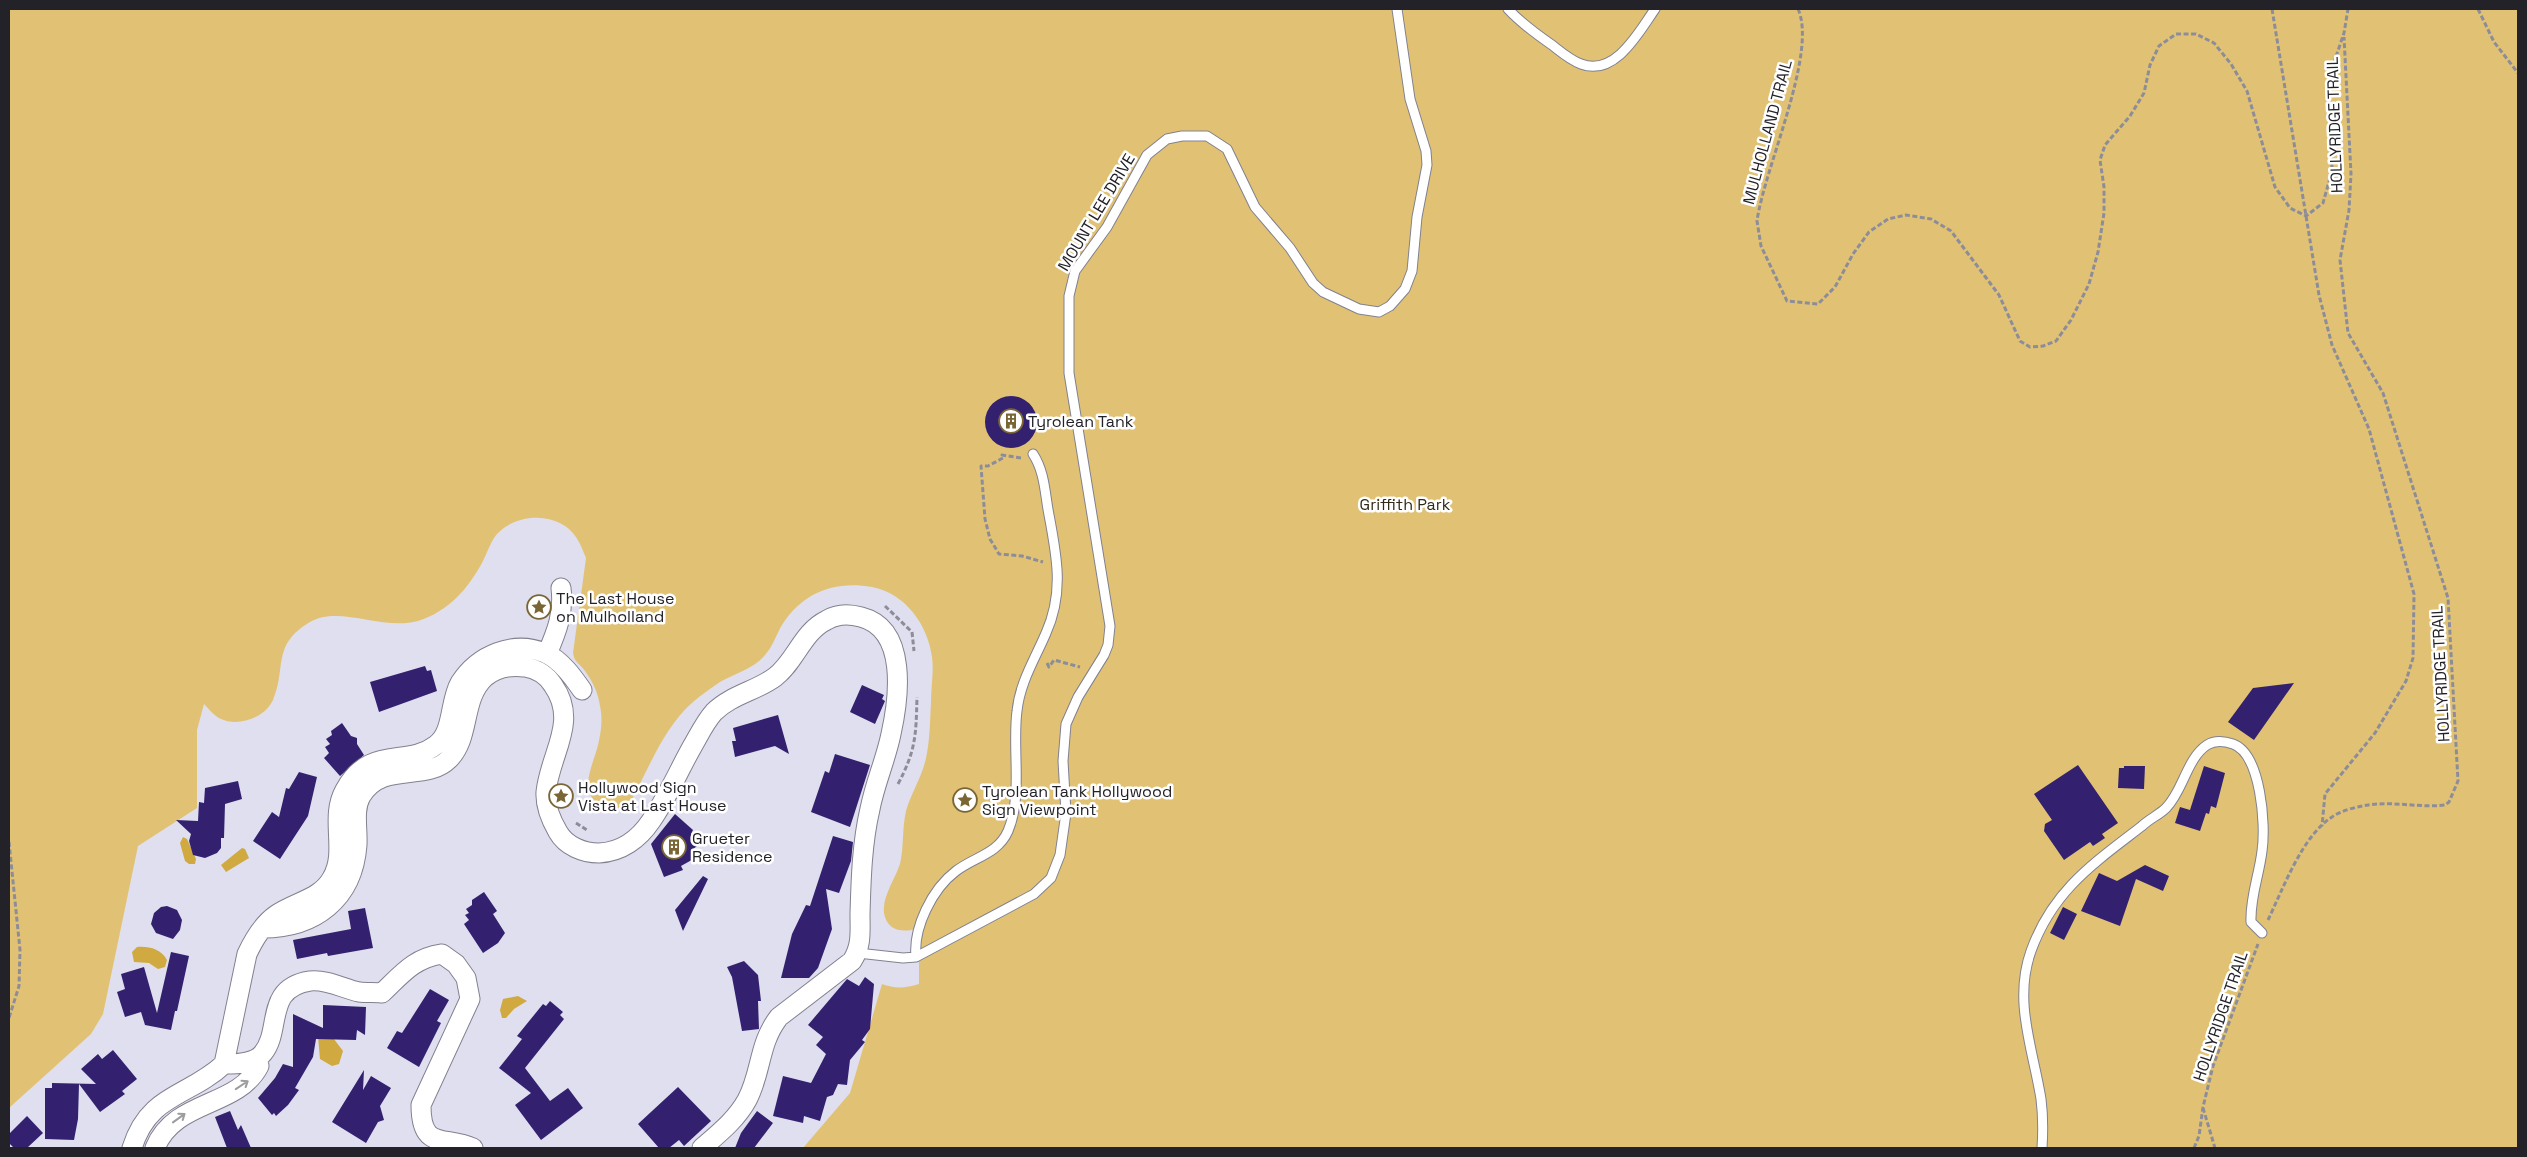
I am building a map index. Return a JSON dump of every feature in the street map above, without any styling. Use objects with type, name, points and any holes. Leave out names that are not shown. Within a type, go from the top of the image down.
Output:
[{"type":"street","points":[[547,654],[560,625],[563,604],[561,588]]},
{"type":"street","points":[[263,928],[286,928],[306,922],[346,888],[353,868],[356,848],[357,806],[362,794],[374,782],[386,775],[435,768],[446,762],[458,748],[468,705],[475,690],[492,672],[508,666],[539,671],[548,676],[563,699],[563,730],[546,790],[546,804],[551,820],[564,842],[589,853],[608,852],[631,843],[641,835],[666,799],[701,731],[716,710],[725,703],[778,675],[806,637],[823,621],[836,616],[848,615],[874,622],[892,642],[897,667],[892,733],[874,792],[865,833],[858,953],[852,961],[779,1017],[765,1038],[747,1099],[730,1123],[702,1148]]},
{"type":"street","points":[[224,1064],[248,954],[254,938],[275,916],[320,891],[333,878],[339,855],[337,829],[339,804],[351,780],[372,763],[385,758],[415,755],[428,751],[438,744],[445,734],[459,684],[486,657],[516,648],[547,654],[570,672],[582,690]]},
{"type":"street","points":[[132,1148],[139,1129],[151,1114],[176,1093],[204,1079],[224,1064],[241,1064],[257,1059],[263,1054],[268,1045],[277,1005],[290,989],[310,981],[330,983],[360,992],[382,992],[410,966],[426,957],[442,954],[456,964],[466,978],[470,999],[421,1105],[421,1122],[429,1135],[446,1143],[466,1145],[473,1148]]},
{"type":"street","points":[[155,1148],[168,1127],[193,1109],[242,1086],[254,1076],[259,1066],[257,1059]]},
{"type":"street","points":[[204,1079],[213,1100]]},
{"type":"lane","name":"MOUNT LEE DRIVE","points":[[858,953],[903,958],[916,957],[1034,894],[1051,878],[1060,855],[1065,822],[1064,746],[1066,724],[1078,698],[1108,645],[1110,626],[1070,388],[1069,296],[1075,271],[1107,226],[1147,155],[1168,139],[1182,136],[1207,136],[1227,149],[1255,207],[1290,248],[1313,284],[1323,292],[1359,309],[1379,312],[1390,306],[1405,289],[1412,270],[1417,217],[1427,164],[1426,151],[1411,105],[1397,9]]},
{"type":"lane","points":[[1508,9],[1518,21],[1573,61],[1592,67],[1610,61],[1620,54],[1655,9]]},
{"type":"lane","points":[[916,957],[915,944],[918,930],[930,904],[946,880],[956,871],[996,848],[1008,830],[1014,800],[1019,694],[1047,633],[1055,610],[1059,586],[1059,563],[1042,473],[1033,454]]},
{"type":"lane","points":[[2042,1148],[2041,1100],[2028,1045],[2024,1007],[2023,979],[2031,951],[2044,921],[2060,895],[2102,856],[2167,807],[2197,757],[2206,746],[2214,742],[2226,741],[2237,745],[2246,754],[2259,791],[2263,844],[2250,914],[2251,922],[2262,933]]},
{"type":"path","name":"MULHOLLAND TRAIL","points":[[1798,9],[1803,25],[1799,70],[1757,220],[1761,246],[1787,301],[1818,304],[1835,287],[1853,254],[1869,232],[1888,219],[1906,214],[1931,219],[1951,231],[1999,295],[2020,341],[2030,347],[2043,346],[2056,341],[2071,320],[2089,284],[2098,252],[2104,213],[2104,186],[2100,160],[2105,145],[2130,116],[2144,93],[2150,65],[2159,46],[2176,34],[2196,34],[2214,43],[2231,64],[2247,91],[2275,186],[2290,208],[2306,216]]},
{"type":"path","points":[[2272,9],[2319,295],[2332,345],[2369,429],[2414,594],[2413,658],[2406,681],[2375,733],[2325,794],[2322,827]]},
{"type":"path","points":[[2306,216],[2323,203],[2332,170],[2329,77],[2344,33],[2348,9]]},
{"type":"path","points":[[2478,9],[2494,42],[2518,73]]},
{"type":"path","name":"HOLLYRIDGE TRAIL","points":[[2194,1148],[2199,1136],[2203,1107],[2213,1066],[2262,933],[2301,853],[2332,817],[2349,809],[2369,805],[2445,805],[2458,781],[2448,598],[2383,393],[2348,334],[2340,260],[2349,210],[2351,174],[2344,33]]},
{"type":"path","points":[[1033,454],[1026,458],[1002,455],[1003,458],[988,466],[982,466],[986,510],[985,519],[990,539],[998,554],[1040,559],[1054,569],[1059,586]]},
{"type":"path","points":[[882,604],[890,608],[912,632],[915,657]]},
{"type":"path","points":[[1047,633],[1052,639],[1052,646],[1047,654],[1049,667],[1054,660],[1083,668],[1097,667]]},
{"type":"path","points":[[895,792],[912,757],[917,728],[917,692]]},
{"type":"path","points":[[567,788],[569,811]]},
{"type":"path","points":[[570,819],[587,830],[596,832]]},
{"type":"path","points":[[9,842],[20,950],[19,986],[9,1018]]},
{"type":"path","name":"HOLLYRIDGE TRAIL","points":[[2203,1107],[2215,1148]]},
{"type":"green space","name":"Griffith Park","points":[[9,9],[2518,9],[2518,1148],[803,1148],[850,1093],[882,984],[900,987],[919,984],[919,928],[903,930],[893,927],[886,919],[884,907],[887,894],[900,864],[906,811],[922,772],[927,751],[933,668],[930,645],[926,633],[913,612],[895,596],[884,590],[858,585],[845,585],[820,591],[809,597],[790,614],[761,660],[717,684],[696,699],[683,712],[665,736],[631,801],[618,808],[607,808],[595,801],[588,787],[590,770],[601,731],[599,701],[593,683],[576,661],[573,653],[586,558],[577,539],[569,529],[561,524],[542,518],[532,518],[513,523],[497,534],[483,561],[464,590],[448,605],[429,617],[418,621],[390,623],[334,616],[322,617],[310,622],[290,639],[285,648],[273,700],[264,712],[258,716],[243,721],[228,721],[216,716],[204,704],[197,730],[197,808],[138,846],[103,1014],[91,1034],[9,1108]]},
{"type":"shaded area","points":[[183,837],[187,839],[196,859],[195,864],[189,864],[185,861],[180,843]]},
{"type":"shaded area","points":[[242,848],[245,849],[249,858],[226,872],[221,865]]},
{"type":"shaded area","points":[[137,947],[150,948],[161,953],[167,960],[165,967],[158,969],[149,963],[134,962],[132,952]]},
{"type":"shaded area","points":[[518,996],[527,1001],[514,1009],[506,1018],[502,1018],[500,1010],[503,999]]},
{"type":"shaded area","points":[[328,1031],[343,1051],[339,1064],[332,1066],[320,1059],[318,1036]]},
{"type":"building","name":"Tyrolean Tank","points":[[1006,396],[1016,396],[1026,400],[1033,407],[1037,422],[1033,437],[1026,444],[1016,448],[1006,448],[996,444],[989,437],[985,427],[985,417],[989,407],[996,400]]},
{"type":"building","points":[[425,666],[427,671],[431,670],[437,691],[379,712],[370,682]]},
{"type":"building","points":[[2294,683],[2254,740],[2228,722],[2253,688]]},
{"type":"building","points":[[862,685],[884,695],[882,699],[885,701],[875,724],[850,712]]},
{"type":"building","points":[[778,715],[789,754],[775,746],[735,757],[732,741],[736,741],[733,728]]},
{"type":"building","points":[[342,723],[351,736],[357,738],[357,744],[364,755],[340,776],[324,758],[329,753],[325,747],[330,744],[326,739],[332,735],[331,731]]},
{"type":"building","points":[[835,754],[870,765],[850,827],[811,812],[825,771],[829,773]]},
{"type":"building","points":[[2078,765],[2118,823],[2102,834],[2105,838],[2093,846],[2090,842],[2064,860],[2044,831],[2045,824],[2052,820],[2034,794]]},
{"type":"building","points":[[2124,766],[2145,766],[2144,789],[2118,788],[2119,768],[2124,768]]},
{"type":"building","points":[[2204,766],[2225,773],[2216,808],[2211,806],[2209,814],[2206,813],[2200,831],[2175,823],[2180,807],[2190,810]]},
{"type":"building","points":[[299,772],[317,777],[308,816],[280,859],[253,841],[272,812],[279,817],[286,788],[289,789]]},
{"type":"building","points":[[238,781],[242,799],[225,804],[224,838],[221,838],[221,848],[217,853],[205,858],[193,855],[189,841],[191,834],[176,820],[198,821],[199,802],[204,803],[205,788]]},
{"type":"building","name":"Grueter Residence","points":[[675,814],[693,830],[691,834],[702,842],[692,850],[697,857],[681,866],[683,870],[664,877],[651,844]]},
{"type":"building","points":[[833,836],[853,842],[851,861],[839,893],[826,889],[832,929],[818,968],[809,978],[781,978],[792,934],[806,905],[810,906]]},
{"type":"building","points":[[2145,865],[2169,876],[2163,891],[2136,879],[2120,926],[2081,911],[2099,873],[2117,881]]},
{"type":"building","name":"Grueter Residence","points":[[703,876],[708,879],[683,931],[675,910]]},
{"type":"building","points":[[484,892],[497,911],[493,914],[505,933],[498,943],[483,953],[464,924],[469,920],[465,915],[469,913],[466,909],[472,905],[472,900]]},
{"type":"building","points":[[167,906],[177,910],[182,920],[180,930],[173,939],[156,933],[151,924],[154,913],[161,907]]},
{"type":"building","points":[[2063,907],[2077,914],[2064,940],[2050,933]]},
{"type":"building","points":[[365,908],[373,948],[328,956],[327,953],[297,959],[293,940],[351,929],[348,911]]},
{"type":"building","points":[[171,952],[189,956],[171,1030],[145,1025],[141,1012],[125,1017],[117,992],[125,989],[121,974],[144,967],[157,1013]]},
{"type":"building","points":[[744,961],[758,975],[761,1001],[758,1001],[759,1029],[742,1031],[732,977],[727,967]]},
{"type":"building","points":[[865,977],[874,984],[870,1029],[862,1040],[865,1042],[850,1060],[847,1085],[838,1084],[833,1095],[827,1097],[820,1121],[804,1116],[803,1123],[773,1116],[783,1076],[811,1083],[826,1054],[816,1045],[823,1037],[808,1025],[847,979],[859,986]]},
{"type":"building","points":[[430,989],[449,1000],[437,1021],[441,1023],[419,1067],[387,1048],[397,1031],[402,1033]]},
{"type":"building","points":[[550,1001],[563,1012],[560,1015],[564,1019],[525,1068],[550,1101],[568,1088],[583,1108],[541,1140],[515,1105],[531,1093],[499,1068],[522,1039],[517,1036],[543,1004],[546,1006]]},
{"type":"building","points":[[323,1005],[366,1007],[365,1035],[357,1030],[356,1040],[316,1039],[313,1057],[295,1088],[299,1090],[288,1105],[276,1116],[274,1113],[272,1115],[258,1098],[275,1078],[283,1064],[293,1067],[293,1014],[323,1028]]},
{"type":"building","points":[[113,1050],[137,1079],[122,1091],[125,1094],[100,1112],[79,1084],[78,1119],[74,1140],[45,1139],[45,1088],[52,1088],[52,1083],[96,1084],[81,1069],[98,1054],[102,1059]]},
{"type":"building","points":[[364,1070],[363,1090],[371,1076],[391,1088],[380,1106],[384,1120],[378,1122],[366,1143],[332,1122]]},
{"type":"building","points":[[678,1087],[711,1121],[684,1146],[679,1140],[669,1148],[659,1148],[638,1124]]},
{"type":"building","points":[[230,1111],[238,1130],[241,1125],[251,1148],[227,1148],[215,1117]]},
{"type":"building","points":[[757,1111],[773,1123],[754,1148],[735,1148],[741,1133]]},
{"type":"building","points":[[27,1116],[43,1133],[27,1148],[14,1148],[9,1143],[9,1134]]},
{"type":"place","name":"Tyrolean Tank","points":[[1011,421]]},
{"type":"place","name":"The Last House on Mulholland","points":[[539,607]]},
{"type":"place","name":"Hollywood Sign Vista at Last House","points":[[561,796]]},
{"type":"place","name":"Tyrolean Tank Hollywood Sign Viewpoint","points":[[965,800]]},
{"type":"place","name":"Grueter Residence","points":[[674,847]]}]
